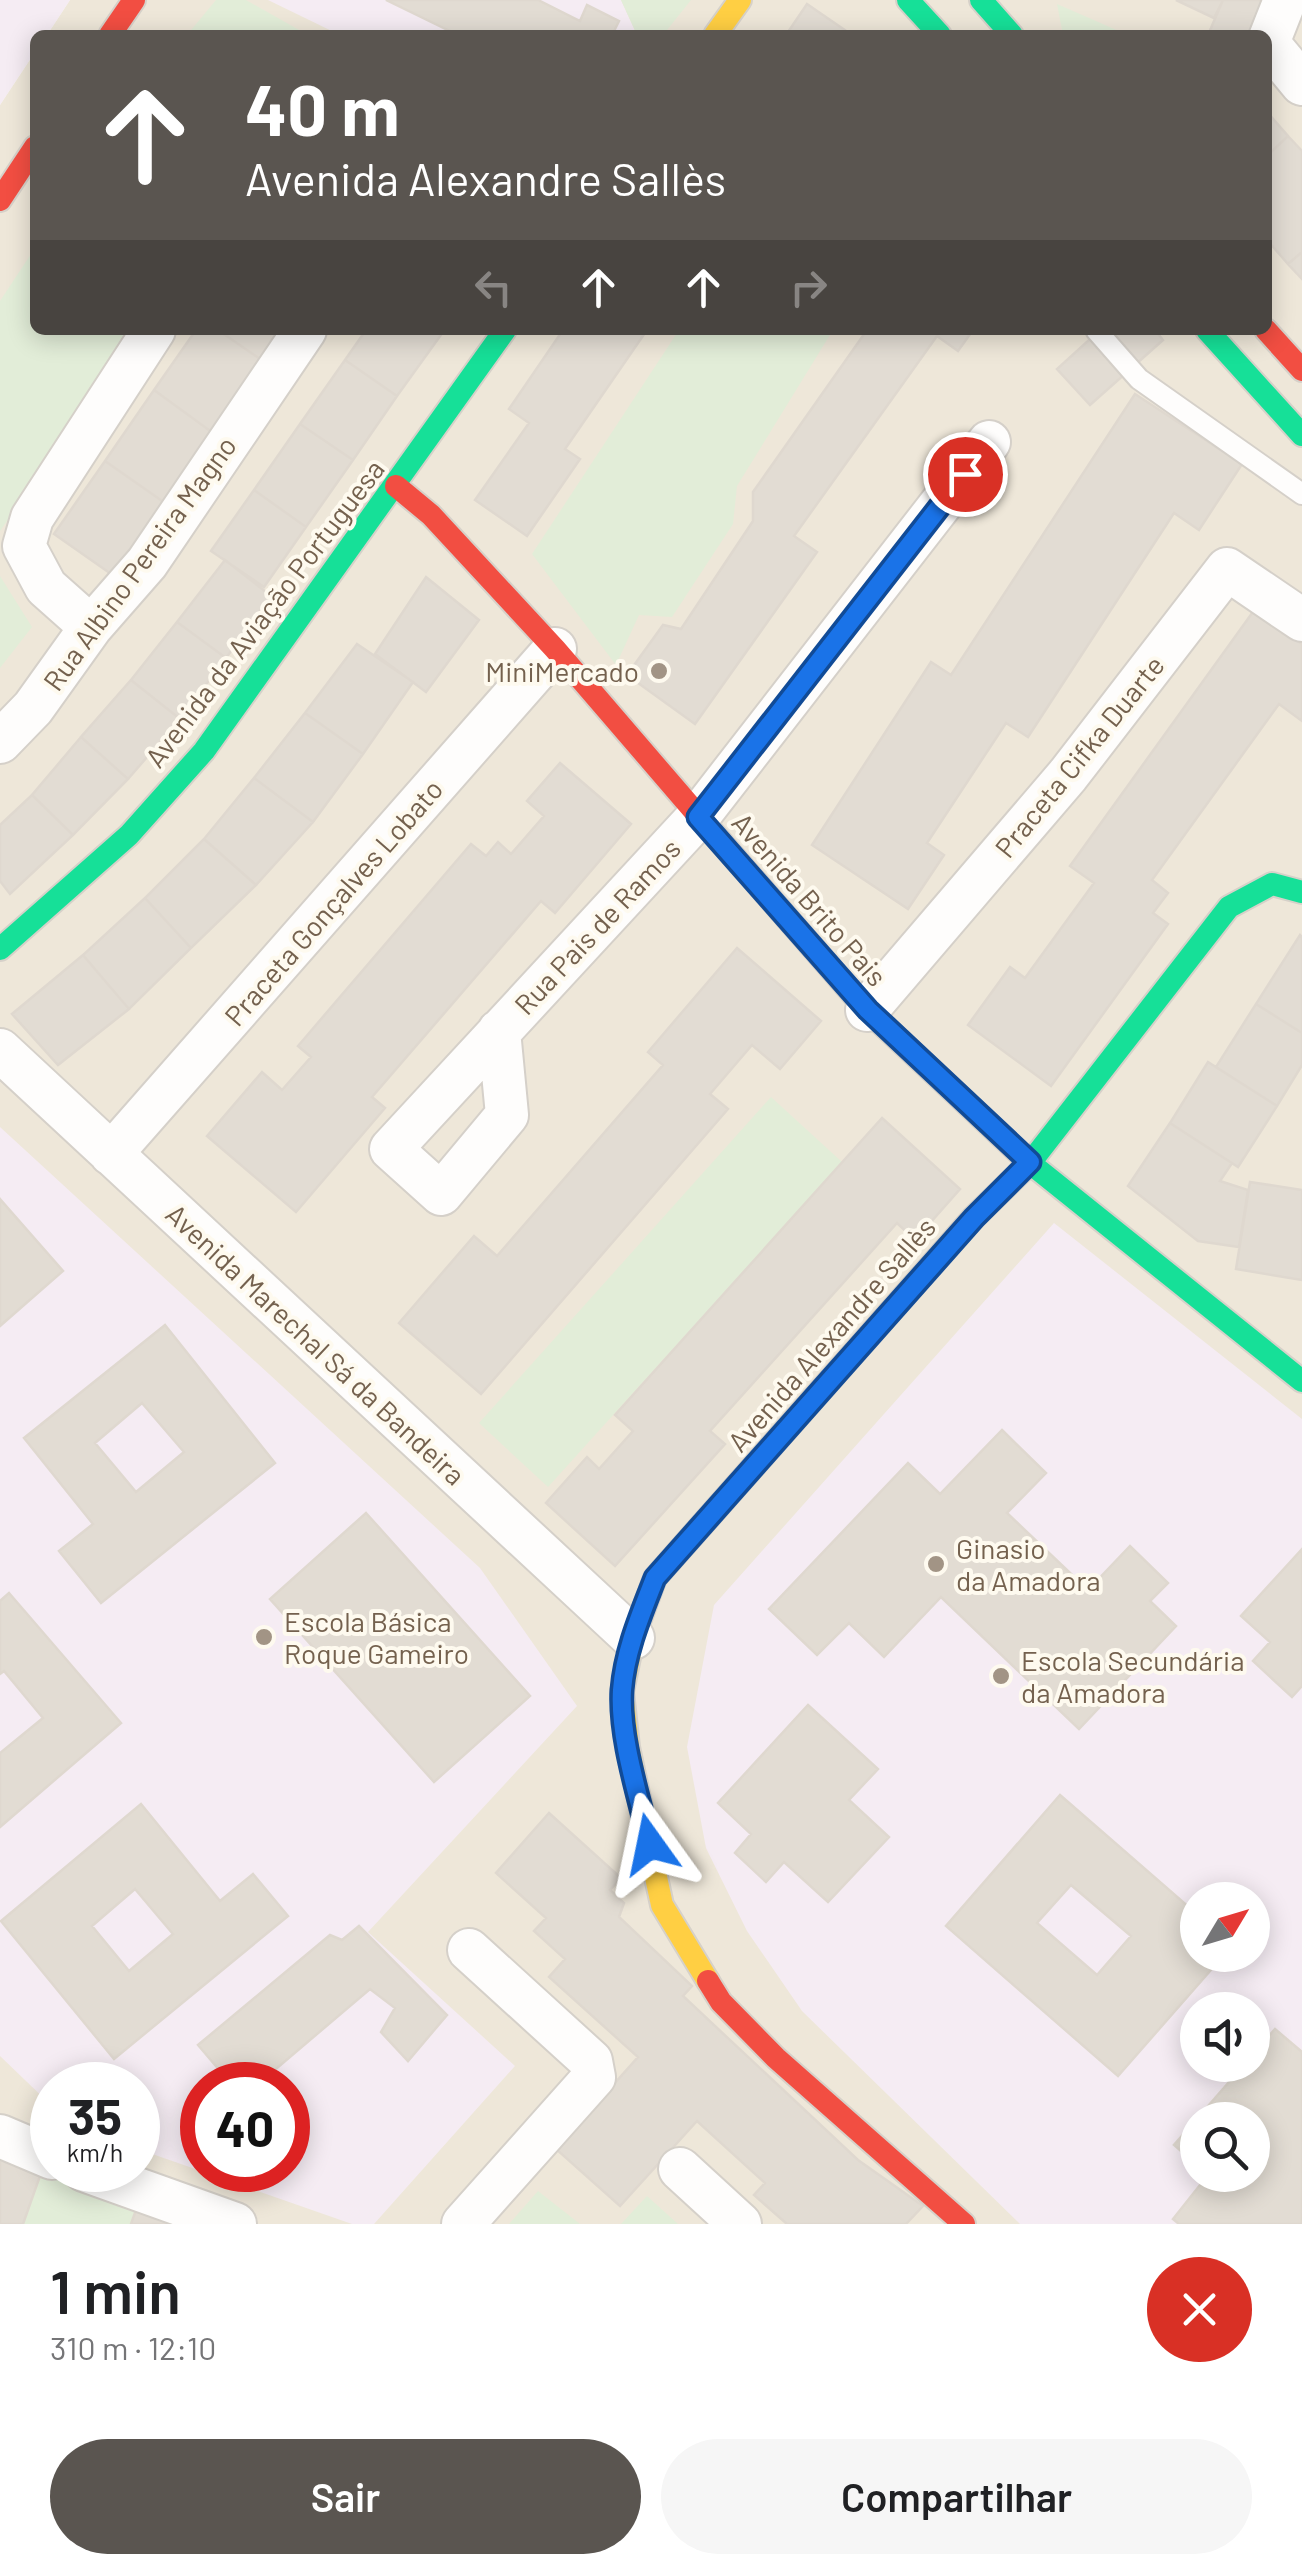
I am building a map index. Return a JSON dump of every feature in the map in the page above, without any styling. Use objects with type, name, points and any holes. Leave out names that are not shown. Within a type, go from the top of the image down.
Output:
[{"type":"street","points":[[113,30],[134,0]]},
{"type":"street","points":[[718,30],[740,0]]},
{"type":"street","points":[[908,0],[933,30]]},
{"type":"street","points":[[981,0],[1009,30]]},
{"type":"street","points":[[996,0],[1011,30]]},
{"type":"street","points":[[1272,33],[1285,0]]},
{"type":"street","points":[[1272,48],[1302,84]]},
{"type":"street","points":[[0,200],[30,155]]},
{"type":"street","points":[[90,627],[46,587],[24,546],[32,518],[151,335]]},
{"type":"street","name":"Rua Albino Pereira Magno","points":[[0,742],[34,708],[90,627],[146,563],[302,335]]},
{"type":"street","name":"Avenida da Aviação Portuguesa","points":[[0,949],[129,835],[204,751],[502,335]]},
{"type":"street","points":[[1212,335],[1302,435]]},
{"type":"street","points":[[1270,335],[1302,370]]},
{"type":"street","name":"Rua Pais de Ramos","points":[[499,1031],[698,817],[990,442]]},
{"type":"street","name":"Avenida Brito Pais","points":[[396,486],[430,515],[555,649],[868,1010],[1030,1162],[1302,1380]]},
{"type":"street","name":"Praceta Cifka Duarte","points":[[868,1010],[1068,775],[1227,568],[1302,620]]},
{"type":"street","name":"Praceta Gonçalves Lobato","points":[[112,1154],[555,649]]},
{"type":"street","name":"Avenida Alexandre Sallès","points":[[964,2224],[776,2058],[721,2002],[688,1953],[662,1904],[628,1746],[622,1692],[632,1638],[655,1578],[974,1218],[1030,1162],[1229,907],[1272,884],[1302,892]]},
{"type":"street","name":"Avenida Marechal Sá da Bandeira","points":[[0,1050],[632,1638]]},
{"type":"street","points":[[464,2224],[594,2077],[591,2061],[469,1950]]},
{"type":"street","points":[[0,2136],[30,2149]]},
{"type":"street","points":[[680,2169],[740,2224]]},
{"type":"street","points":[[146,2192],[235,2224]]},
{"type":"lane","points":[[1100,335],[1139,380],[1302,494]]},
{"type":"shaded area","points":[[0,0],[70,0],[50,30],[30,30],[30,60],[0,105]]},
{"type":"shaded area","points":[[70,0],[1302,0],[1302,2224],[0,2224],[0,105],[30,60],[30,335],[1272,335],[1272,30],[50,30]]},
{"type":"shaded area","points":[[268,0],[621,0],[635,30],[330,30]]},
{"type":"shaded area","name":"Escola Básica Roque Gameiro","points":[[0,1127],[480,1568],[577,1706],[368,1932],[515,2066],[374,2224],[352,2224],[261,2192],[310,2192],[310,2062],[180,2062],[180,2164],[160,2157],[160,2062],[30,2062],[30,2085],[0,2056]]},
{"type":"shaded area","name":"Escola Secundária da Amadora","points":[[1054,1223],[1302,1419],[1302,2224],[1020,2224],[802,2011],[747,1931],[706,1848],[687,1747],[714,1605]]},
{"type":"green space","points":[[216,0],[246,0],[299,30],[191,30]]},
{"type":"green space","points":[[621,0],[691,0],[667,30],[635,30]]},
{"type":"green space","points":[[1057,4],[1117,30],[1062,30]]},
{"type":"green space","points":[[30,256],[30,335],[137,335],[0,531],[0,301]]},
{"type":"green space","points":[[676,335],[830,335],[737,486],[733,524],[672,617],[639,615],[616,665],[532,554]]},
{"type":"green space","points":[[0,576],[32,627],[0,668]]},
{"type":"green space","points":[[771,1097],[842,1162],[548,1487],[479,1423]]},
{"type":"green space","points":[[538,2191],[580,2224],[509,2224]]},
{"type":"green space","points":[[34,2192],[95,2192],[137,2207],[131,2224],[23,2224]]},
{"type":"green space","points":[[647,2196],[678,2224],[621,2224]]},
{"type":"building","points":[[386,0],[538,0],[580,21],[587,5],[619,21],[614,30],[448,30]]},
{"type":"building","points":[[1176,0],[1223,0],[1214,18]]},
{"type":"building","points":[[1223,0],[1277,0],[1264,30],[1210,30]]},
{"type":"building","points":[[807,4],[845,30],[789,30]]},
{"type":"building","points":[[1272,118],[1288,136],[1272,151]]},
{"type":"building","points":[[1288,136],[1302,151],[1302,252],[1288,264],[1272,246],[1272,151]]},
{"type":"building","points":[[1302,252],[1302,279],[1288,264]]},
{"type":"building","points":[[192,335],[225,335],[263,361],[213,433],[154,390]]},
{"type":"building","points":[[225,335],[281,335],[263,361]]},
{"type":"building","points":[[362,335],[441,335],[397,396],[345,360]]},
{"type":"building","points":[[560,335],[644,335],[565,449],[580,459],[527,536],[475,500],[529,423],[509,409]]},
{"type":"building","points":[[863,335],[969,335],[958,351],[937,336],[794,536],[817,552],[695,724],[627,675],[663,625],[681,629],[753,521],[753,492]]},
{"type":"building","points":[[1094,335],[1159,335],[1163,340],[1090,405],[1057,369]]},
{"type":"building","points":[[345,360],[397,396],[353,460],[300,424]]},
{"type":"building","points":[[154,390],[213,433],[165,503],[105,461]]},
{"type":"building","points":[[1135,394],[1242,464],[1199,530],[1174,513],[1028,737],[1006,723],[927,843],[944,855],[908,909],[812,845],[931,662],[951,675]]},
{"type":"building","points":[[300,424],[353,460],[306,527],[254,490]]},
{"type":"building","points":[[105,461],[165,503],[114,576],[54,534]]},
{"type":"building","points":[[254,490],[306,527],[264,587],[211,551]]},
{"type":"building","points":[[225,560],[271,596],[226,658],[177,622]]},
{"type":"building","points":[[426,577],[479,620],[426,692],[375,654]]},
{"type":"building","points":[[1255,609],[1302,644],[1302,721],[1279,704],[1152,880],[1168,893],[1153,913],[1168,924],[1051,1086],[968,1025],[1010,967],[1025,978],[1094,883],[1070,866]]},
{"type":"building","points":[[177,622],[226,658],[180,719],[131,680]]},
{"type":"building","points":[[357,644],[413,682],[363,754],[305,713]]},
{"type":"building","points":[[131,680],[180,719],[128,779],[81,737]]},
{"type":"building","points":[[305,713],[363,754],[313,822],[254,778]]},
{"type":"building","points":[[81,737],[128,779],[73,835],[32,795]]},
{"type":"building","points":[[560,763],[631,824],[555,913],[541,901],[372,1097],[385,1108],[296,1212],[207,1136],[262,1072],[282,1090],[311,1057],[298,1046],[471,844],[486,856],[498,842],[511,854],[544,816],[527,801]]},
{"type":"building","points":[[254,778],[313,822],[256,885],[204,839]]},
{"type":"building","points":[[32,795],[73,835],[10,894],[0,881],[0,825]]},
{"type":"building","points":[[204,839],[256,885],[191,948],[145,898]]},
{"type":"building","points":[[145,898],[191,948],[129,1009],[83,955]]},
{"type":"building","points":[[1302,937],[1302,1033],[1256,1004]]},
{"type":"building","points":[[737,948],[821,1021],[780,1069],[752,1045],[710,1094],[728,1109],[481,1394],[399,1323],[474,1236],[497,1256],[663,1065],[648,1052]]},
{"type":"building","points":[[83,955],[129,1009],[58,1065],[12,1014]]},
{"type":"building","points":[[1256,1004],[1302,1033],[1302,1065],[1277,1106],[1216,1067]]},
{"type":"building","points":[[1208,1062],[1277,1106],[1238,1167],[1170,1123]]},
{"type":"building","points":[[882,1118],[960,1189],[915,1240],[897,1223],[710,1431],[725,1444],[615,1566],[546,1503],[587,1457],[599,1469],[633,1431],[615,1415]]},
{"type":"building","points":[[1170,1123],[1232,1163],[1220,1181],[1248,1190],[1239,1247],[1198,1241],[1128,1186]]},
{"type":"building","points":[[1250,1182],[1302,1190],[1302,1280],[1236,1269]]},
{"type":"building","points":[[0,1199],[63,1271],[0,1326]]},
{"type":"building","points":[[165,1325],[275,1463],[101,1603],[59,1551],[93,1524],[24,1438]],"holes":[[[142,1403],[184,1452],[136,1492],[95,1443]]]},
{"type":"building","name":"Ginasio da Amadora","points":[[1002,1430],[1046,1473],[1007,1513],[1088,1590],[1130,1546],[1168,1583],[1150,1601],[1176,1626],[1079,1729],[941,1597],[884,1657],[849,1623],[817,1655],[769,1609],[908,1463],[940,1494]]},
{"type":"building","points":[[366,1513],[530,1696],[434,1782],[270,1599]]},
{"type":"building","points":[[1302,1549],[1302,1686],[1292,1697],[1253,1661],[1270,1642],[1241,1616]]},
{"type":"building","points":[[9,1593],[121,1723],[0,1827],[0,1753],[43,1718],[4,1671],[0,1674],[0,1601]]},
{"type":"building","points":[[808,1705],[878,1769],[849,1800],[889,1837],[828,1902],[784,1862],[766,1882],[735,1853],[751,1834],[718,1803]]},
{"type":"building","points":[[1060,1795],[1180,1899],[1180,1972],[1209,1972],[1192,1992],[1180,1992],[1180,2005],[1118,2076],[946,1926]],"holes":[[[1071,1885],[1131,1936],[1097,1975],[1037,1923]]]},
{"type":"building","points":[[141,1804],[220,1901],[253,1874],[288,1916],[114,2059],[1,1921]],"holes":[[[135,1889],[173,1934],[129,1971],[92,1926]]]},
{"type":"building","points":[[549,1813],[621,1878],[610,1890],[624,1903],[619,1917],[692,1986],[683,1996],[858,2160],[923,2206],[906,2224],[787,2224],[754,2195],[765,2183],[697,2121],[620,2206],[556,2149],[638,2057],[549,1977],[565,1959],[534,1931],[546,1918],[496,1873]]},
{"type":"building","points":[[359,1926],[447,2015],[408,2061],[381,2032],[395,2008],[370,1989],[284,2062],[212,2062],[198,2045],[330,1935],[342,1940]]},
{"type":"building","points":[[1275,2029],[1302,2052],[1302,2224],[1179,2224],[1173,2219],[1194,2192],[1270,2192],[1270,2102],[1212,2102],[1229,2082],[1270,2082],[1270,2035]]},
{"type":"building","points":[[0,2158],[30,2169],[30,2192],[34,2192],[23,2224],[0,2224]]},
{"type":"building","points":[[137,2207],[183,2224],[131,2224]]},
{"type":"traffic: fast","points":[[908,0],[935,30]]},
{"type":"traffic: fast","points":[[981,0],[1008,30]]},
{"type":"traffic: fast","points":[[0,949],[129,835],[204,751],[501,335]]},
{"type":"traffic: fast","points":[[1212,335],[1302,435]]},
{"type":"traffic: fast","points":[[708,827],[867,1010],[1030,1163],[1302,1381]]},
{"type":"traffic: fast","points":[[883,1320],[973,1218],[1030,1163],[1229,907],[1272,884],[1302,892]]},
{"type":"traffic: slow","points":[[719,30],[740,0]]},
{"type":"traffic: slow","points":[[708,1981],[662,1905],[628,1747],[622,1692],[633,1638],[655,1578],[883,1320]]},
{"type":"traffic: jam","points":[[113,30],[134,0]]},
{"type":"traffic: jam","points":[[0,200],[30,155]]},
{"type":"traffic: jam","points":[[1270,335],[1302,370]]},
{"type":"traffic: jam","points":[[396,486],[431,515],[555,649],[708,827]]},
{"type":"traffic: jam","points":[[708,1981],[721,2002],[776,2058],[964,2224]]},
{"type":"place","name":"MiniMercado","points":[[659,671]]},
{"type":"place","name":"Ginasio da Amadora","points":[[936,1564]]},
{"type":"place","name":"Escola Básica Roque Gameiro","points":[[264,1637]]},
{"type":"place","name":"Escola Secundária da Amadora","points":[[1001,1676]]},
{"type":"route","points":[[650,1844],[628,1746],[622,1692],[632,1638],[655,1578],[974,1218],[1030,1162],[868,1010],[698,817],[965,474]]}]
